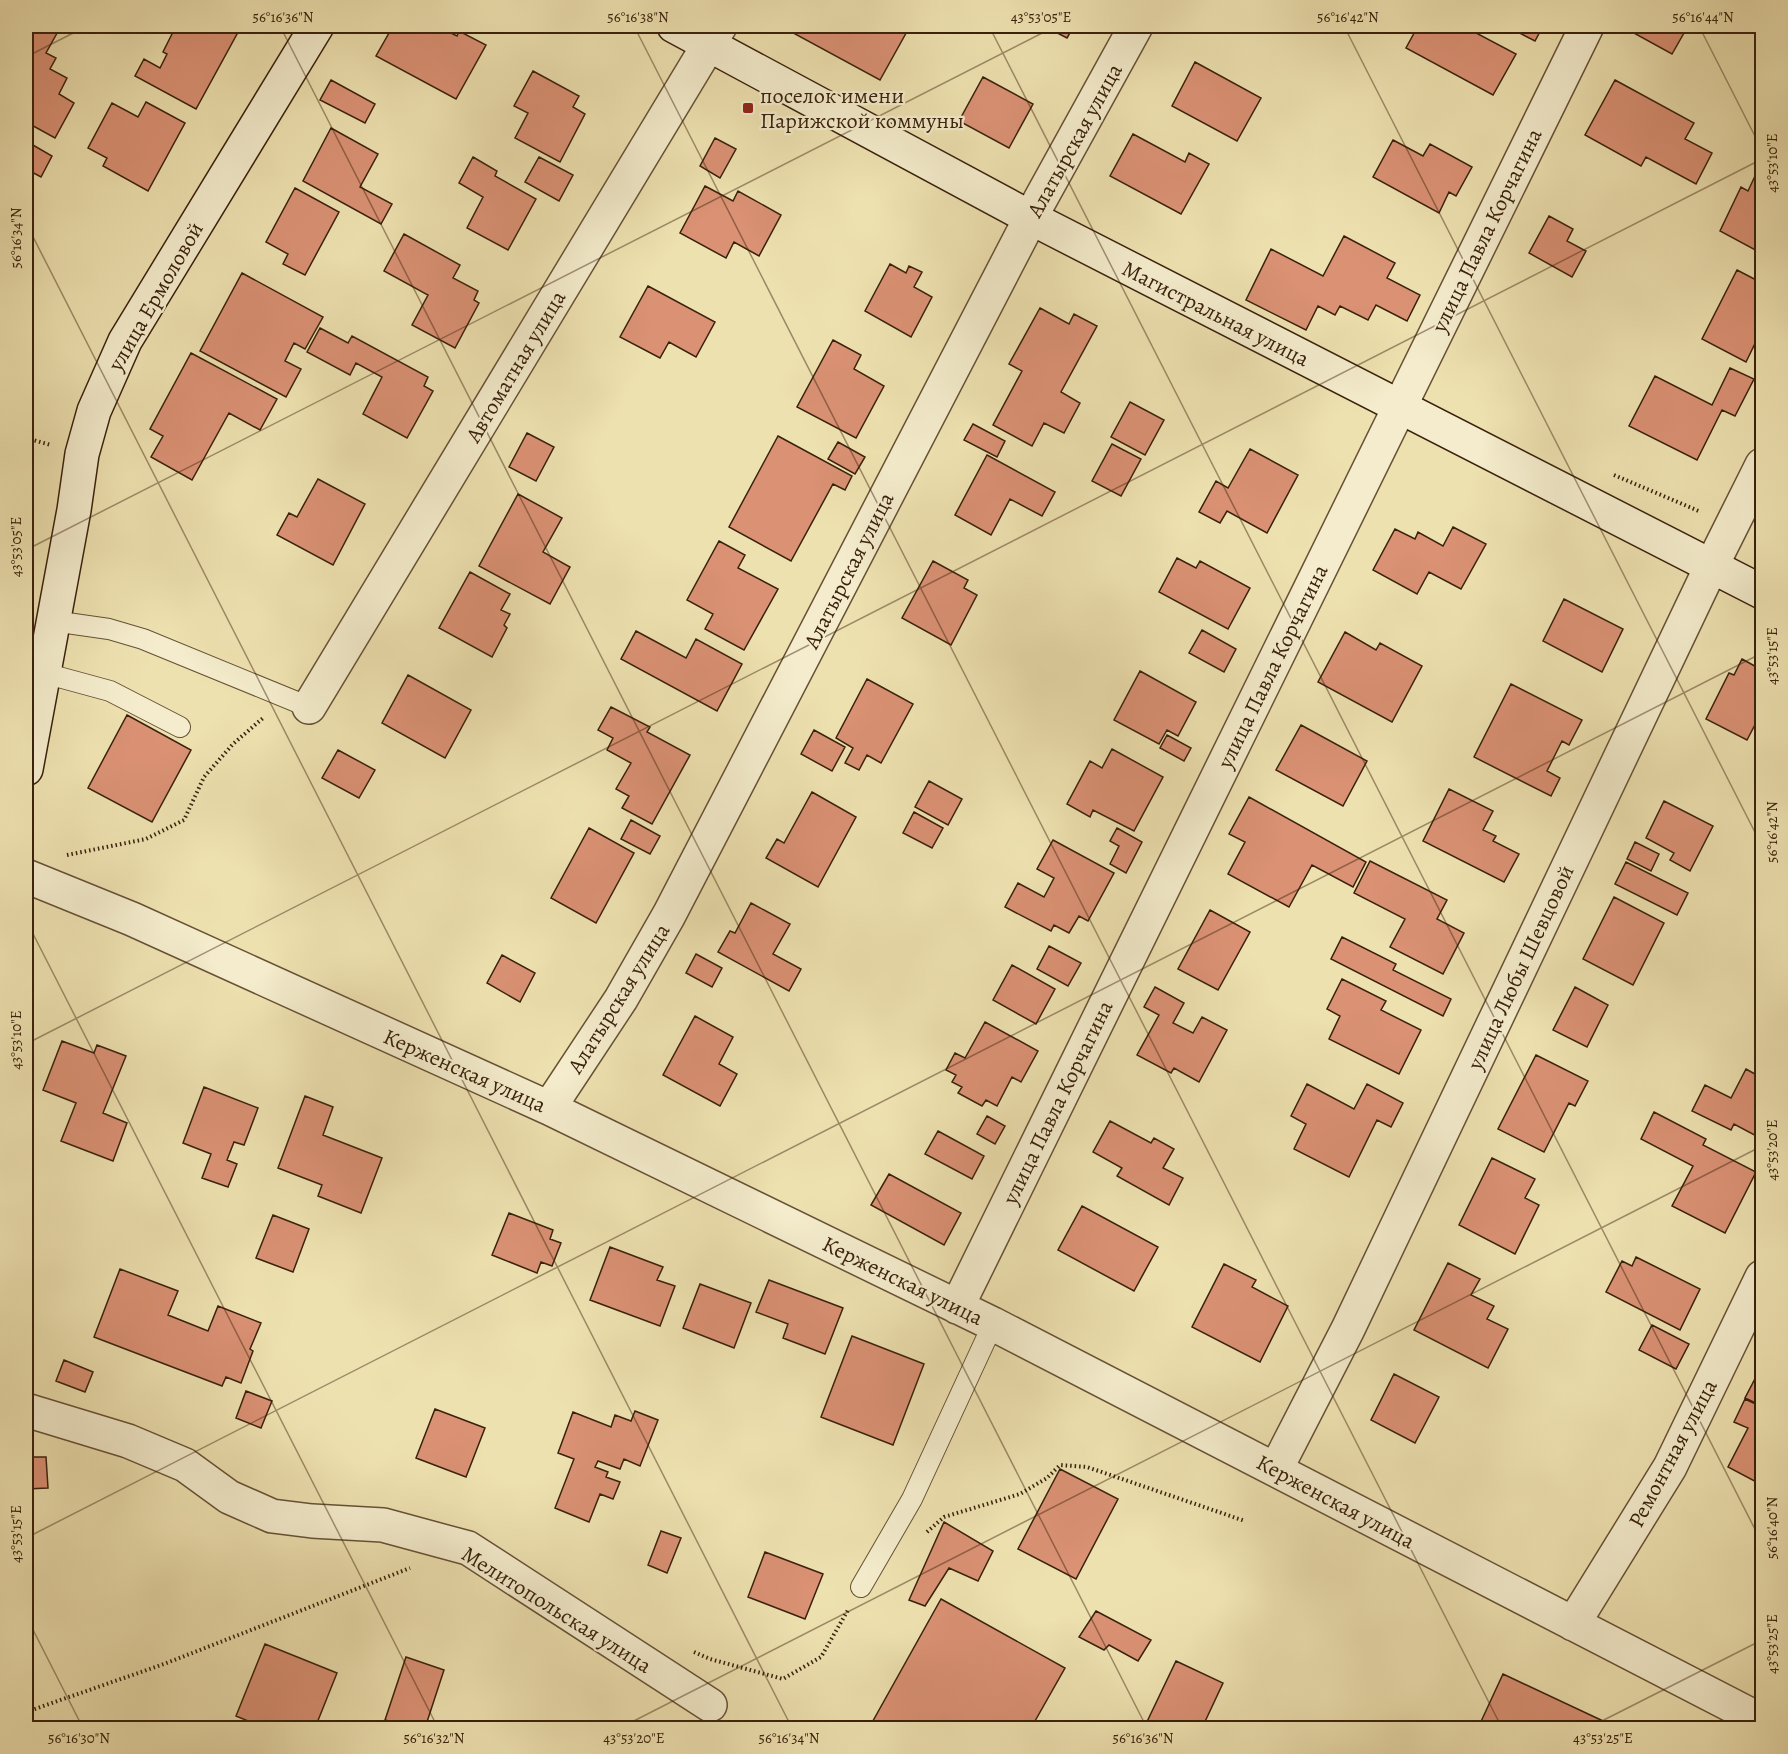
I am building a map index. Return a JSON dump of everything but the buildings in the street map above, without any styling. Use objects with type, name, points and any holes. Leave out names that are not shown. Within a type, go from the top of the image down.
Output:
[{"type":"street","name":"улица Ермоловой","points":[[26,769],[82,454],[98,401],[125,341],[317,26]]},
{"type":"street","name":"Магистральная улица","points":[[674,26],[714,35],[1031,218],[1762,592]]},
{"type":"street","name":"Алатырская улица","points":[[549,1108],[621,999],[669,915],[1031,218],[1136,26]]},
{"type":"street","name":"улица Павла Корчагина","points":[[957,1307],[1587,26]]},
{"type":"street","name":"Автоматная улица","points":[[297,703],[714,35]]},
{"type":"street","name":"улица Любы Шевцовой","points":[[1276,1469],[1348,1329],[1711,567],[1762,465]]},
{"type":"street","name":"Керженская улица","points":[[26,876],[132,919],[549,1108],[993,1324],[1762,1721]]},
{"type":"street","name":"Ремонтная улица","points":[[1573,1624],[1670,1467],[1762,1277]]},
{"type":"street","name":"Мелитопольская улица","points":[[26,1410],[128,1440],[185,1465],[229,1497],[272,1516],[383,1525],[468,1548],[710,1705]]},
{"type":"lane","points":[[53,621],[109,629],[143,639],[297,703]]},
{"type":"lane","points":[[44,673],[110,691],[180,727]]},
{"type":"lane","points":[[861,1587],[912,1499],[993,1324]]},
{"type":"path","points":[[58,857],[146,839],[184,820],[204,777],[233,744],[297,703]]},
{"type":"path","points":[[922,1535],[944,1517],[1020,1494],[1047,1478],[1060,1465],[1087,1467],[1245,1521]]},
{"type":"path","points":[[26,1712],[164,1664],[418,1565]]},
{"type":"path","points":[[783,1679],[822,1657],[861,1587]]},
{"type":"place","name":"поселок имени Парижской коммуны","points":[[748,108]]}]
